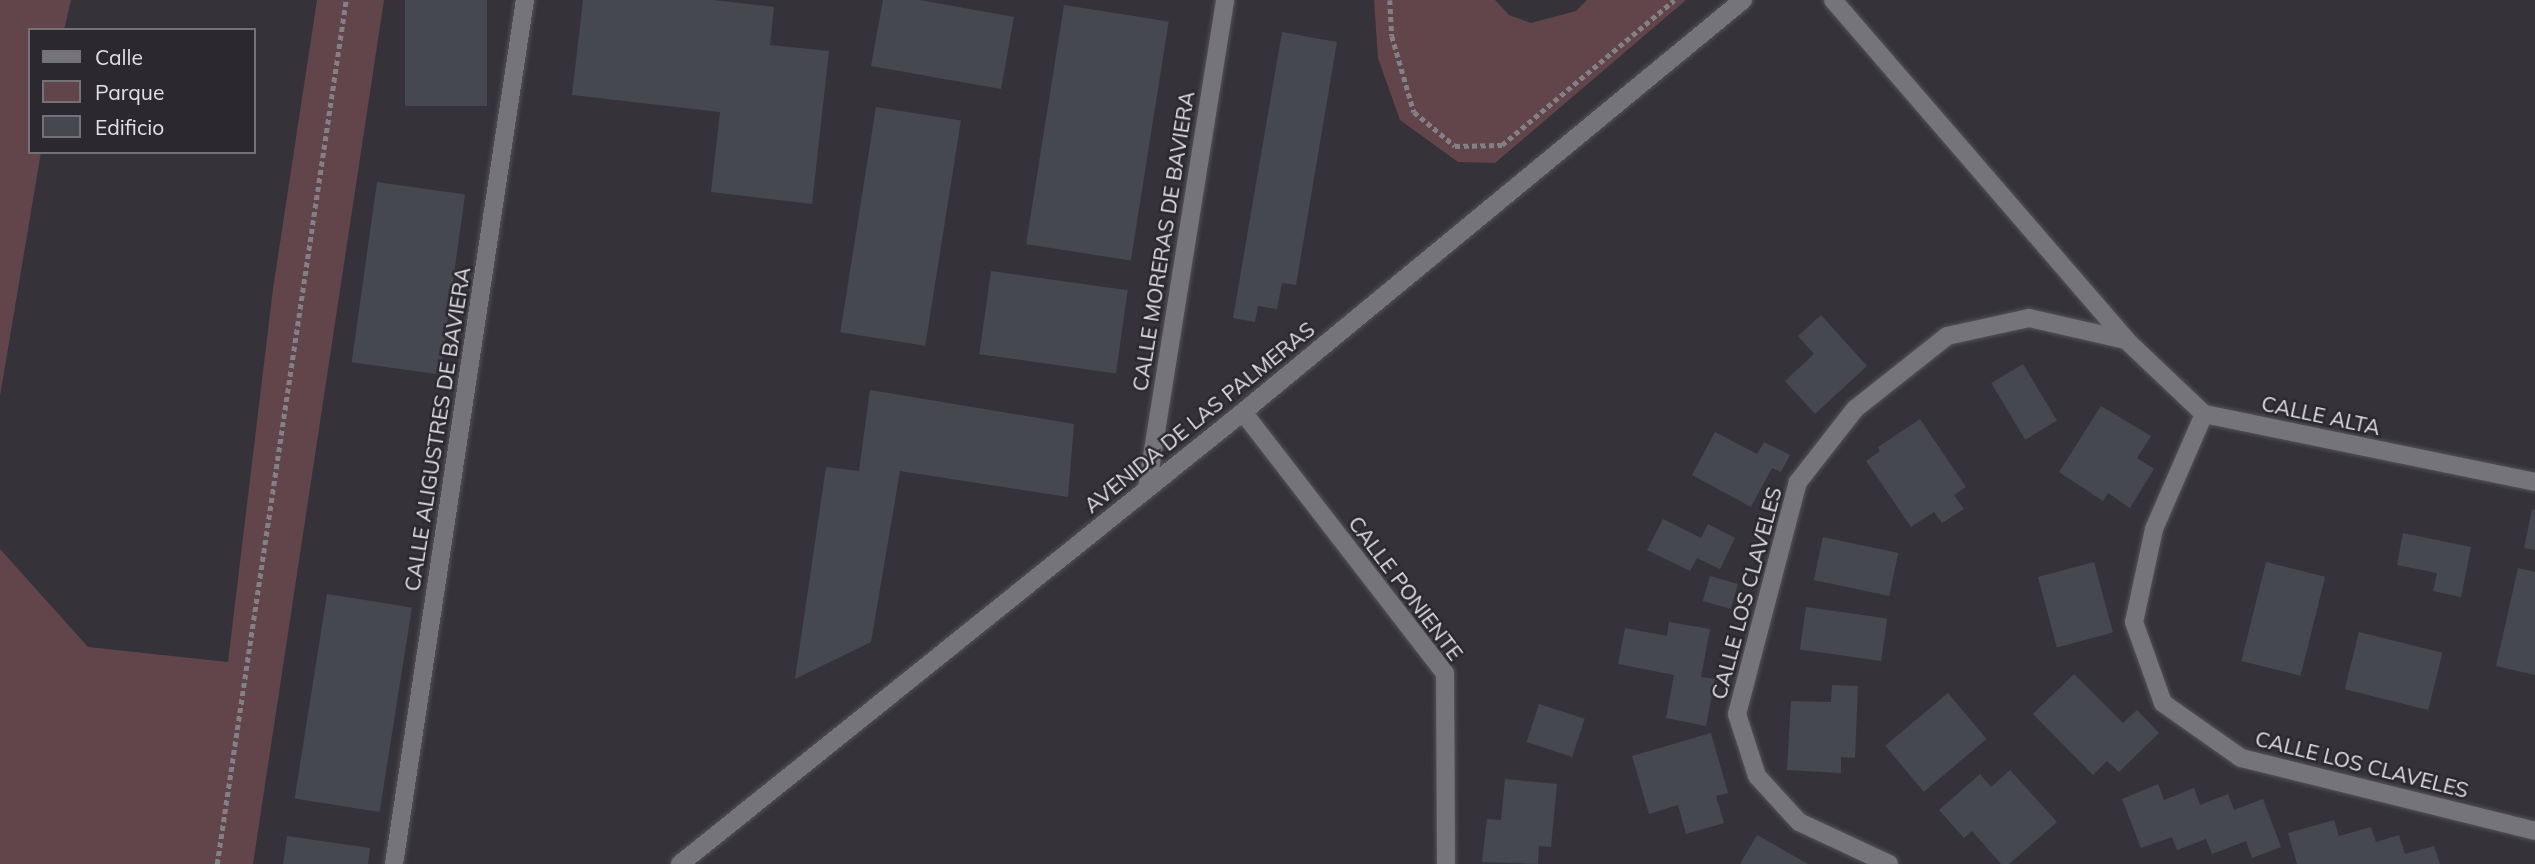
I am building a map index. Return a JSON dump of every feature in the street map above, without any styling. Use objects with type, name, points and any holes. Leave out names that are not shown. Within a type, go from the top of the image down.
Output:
[{"type":"street","name":"CALLE ALIGUSTRES DE BAVIERA","points":[[394,864],[524,0]]},
{"type":"street","name":"CALLE MORERAS DE BAVIERA","points":[[1147,488],[1225,0]]},
{"type":"street","name":"AVENIDA DE LAS PALMERAS","points":[[680,864],[1242,412],[1743,0]]},
{"type":"street","points":[[1833,0],[2126,340],[2204,414]]},
{"type":"street","name":"CALLE LOS CLAVELES","points":[[1889,864],[1799,822],[1757,776],[1737,714],[1798,482],[1855,410],[1947,335],[2029,318],[2126,340]]},
{"type":"street","name":"CALLE PONIENTE","points":[[1242,412],[1445,673],[1446,864]]},
{"type":"street","name":"CALLE LOS CLAVELES","points":[[2204,414],[2154,529],[2134,622],[2163,703],[2241,758],[2535,831]]},
{"type":"street","name":"CALLE ALTA","points":[[2204,414],[2535,482]]},
{"type":"path","points":[[217,864],[346,0]]},
{"type":"path","points":[[1390,0],[1392,36],[1414,112],[1455,146],[1502,145],[1674,0]]},
{"type":"green space","points":[[0,0],[71,0],[64,28],[28,28],[28,154],[41,154],[0,396]]},
{"type":"green space","points":[[317,0],[384,0],[253,864],[0,864],[0,549],[88,647],[228,662],[273,289]]},
{"type":"green space","points":[[1374,0],[1495,0],[1509,15],[1531,23],[1576,11],[1587,0],[1686,0],[1495,163],[1458,162],[1400,120],[1378,58]]},
{"type":"building","points":[[405,0],[487,0],[487,106],[405,106]]},
{"type":"building","points":[[583,0],[713,0],[774,7],[770,45],[829,51],[812,204],[711,192],[720,112],[572,95]]},
{"type":"building","points":[[883,0],[920,0],[1014,17],[1001,89],[871,66]]},
{"type":"building","points":[[1064,5],[1169,22],[1131,261],[1026,244]]},
{"type":"building","points":[[1282,32],[1337,42],[1296,285],[1282,283],[1277,309],[1258,306],[1255,322],[1233,318]]},
{"type":"building","points":[[876,107],[961,120],[925,346],[840,332]]},
{"type":"building","points":[[377,182],[465,194],[440,375],[352,362]]},
{"type":"building","points":[[991,271],[1128,290],[1116,373],[979,354]]},
{"type":"building","points":[[1821,315],[1867,366],[1815,414],[1785,381],[1814,354],[1798,336]]},
{"type":"building","points":[[2023,364],[2057,421],[2025,440],[1991,383]]},
{"type":"building","points":[[870,390],[1074,424],[1068,497],[900,471],[871,642],[795,679],[826,467],[859,471]]},
{"type":"building","points":[[2101,406],[2151,436],[2137,458],[2154,469],[2130,508],[2108,493],[2103,501],[2059,472]]},
{"type":"building","points":[[1920,419],[1966,487],[1954,495],[1964,509],[1942,523],[1934,512],[1911,527],[1866,461],[1880,451],[1878,447]]},
{"type":"building","points":[[1715,432],[1757,454],[1764,442],[1790,455],[1781,472],[1772,468],[1751,507],[1692,475]]},
{"type":"building","points":[[2532,509],[2535,510],[2535,550],[2524,548]]},
{"type":"building","points":[[1663,519],[1701,538],[1708,524],[1735,538],[1720,569],[1697,558],[1690,571],[1647,550]]},
{"type":"building","points":[[2403,533],[2471,547],[2461,597],[2433,591],[2437,573],[2397,565]]},
{"type":"building","points":[[1823,537],[1898,553],[1889,596],[1814,580]]},
{"type":"building","points":[[2094,562],[2113,633],[2057,648],[2038,577]]},
{"type":"building","points":[[2266,562],[2325,577],[2301,676],[2241,661]]},
{"type":"building","points":[[2518,568],[2535,572],[2535,675],[2496,666]]},
{"type":"building","points":[[1710,576],[1738,584],[1731,609],[1703,601]]},
{"type":"building","points":[[327,594],[412,607],[380,812],[295,798]]},
{"type":"building","points":[[1806,607],[1887,618],[1881,661],[1800,650]]},
{"type":"building","points":[[1669,622],[1710,629],[1701,677],[1715,679],[1706,726],[1666,718],[1674,675],[1618,664],[1625,628],[1667,636]]},
{"type":"building","points":[[2359,632],[2442,653],[2428,710],[2345,689]]},
{"type":"building","points":[[2074,674],[2123,723],[2137,710],[2159,733],[2119,772],[2107,761],[2093,775],[2033,714]]},
{"type":"building","points":[[1832,685],[1858,686],[1855,758],[1841,757],[1841,773],[1787,770],[1791,701],[1831,702]]},
{"type":"building","points":[[1948,693],[1987,739],[1924,792],[1885,746]]},
{"type":"building","points":[[1539,704],[1585,719],[1572,757],[1527,742]]},
{"type":"building","points":[[1711,733],[1728,793],[1716,796],[1724,823],[1686,834],[1678,805],[1649,814],[1632,756]]},
{"type":"building","points":[[2010,770],[2057,822],[2009,864],[2001,864],[1972,831],[1964,838],[1939,810],[1980,774],[1991,787]]},
{"type":"building","points":[[1505,779],[1557,784],[1551,847],[1539,846],[1538,864],[1482,862],[1487,819],[1501,820]]},
{"type":"building","points":[[2158,784],[2164,800],[2194,788],[2200,805],[2228,794],[2234,810],[2263,799],[2281,847],[2252,858],[2246,841],[2212,854],[2206,839],[2177,850],[2172,837],[2141,848],[2122,799]]},
{"type":"building","points":[[2334,820],[2339,836],[2371,827],[2376,842],[2399,835],[2405,854],[2434,846],[2440,864],[2297,864],[2288,833]]},
{"type":"building","points":[[1757,835],[1808,864],[1740,864]]},
{"type":"building","points":[[287,836],[370,848],[368,864],[283,864]]}]
